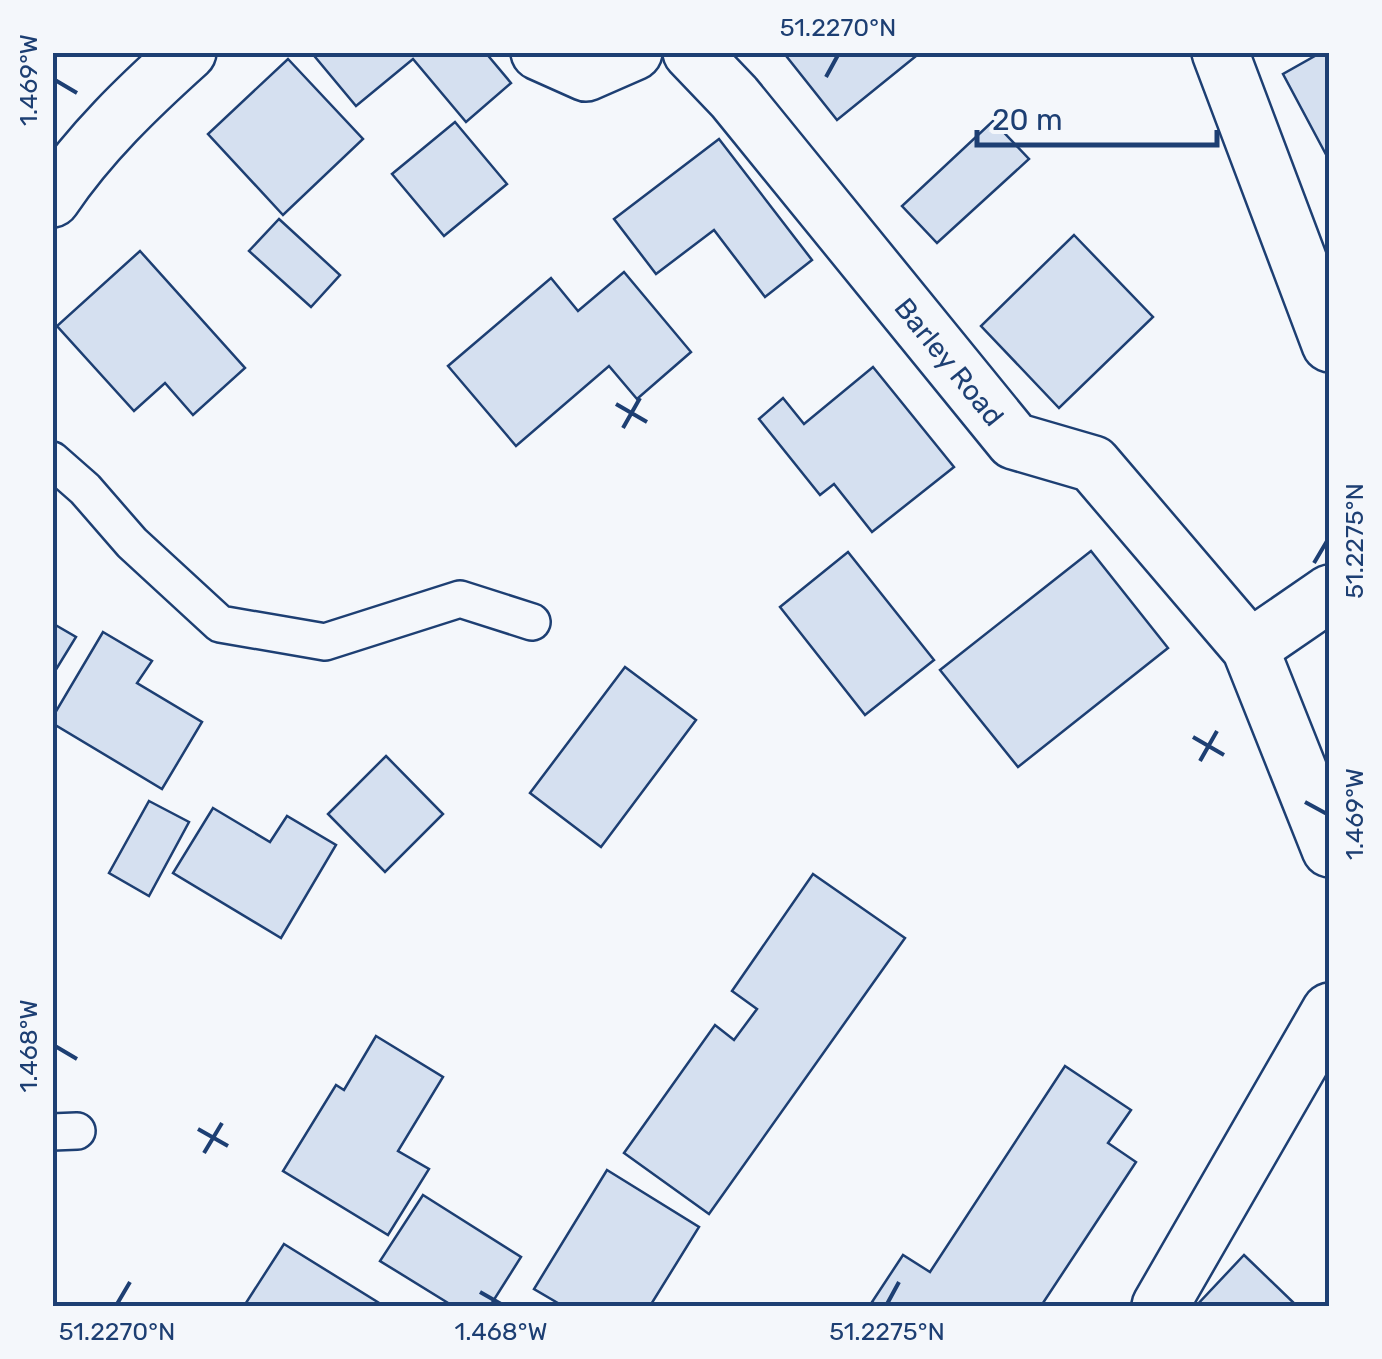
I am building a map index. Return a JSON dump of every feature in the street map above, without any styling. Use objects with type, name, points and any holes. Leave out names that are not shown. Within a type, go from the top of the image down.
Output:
[{"type":"street","points":[[52,199],[96,141],[188,52]]},
{"type":"street","points":[[539,52],[586,73],[634,52]]},
{"type":"street","name":"Barley Road","points":[[690,52],[734,97],[1014,441],[1093,464],[1250,648],[1330,849]]},
{"type":"street","points":[[1220,52],[1330,344]]},
{"type":"street","points":[[1250,648],[1330,594]]},
{"type":"street","points":[[1160,1306],[1330,1011]]},
{"type":"lane","points":[[52,460],[84,488],[132,543],[220,624],[325,642],[460,599],[532,622]]},
{"type":"building","points":[[311,52],[485,52],[511,83],[466,122],[413,59],[356,106]]},
{"type":"building","points":[[783,52],[921,52],[837,120]]},
{"type":"building","points":[[1322,52],[1330,52],[1330,162],[1283,74]]},
{"type":"building","points":[[288,59],[363,139],[283,215],[208,134]]},
{"type":"building","points":[[993,121],[1029,159],[937,243],[902,206]]},
{"type":"building","points":[[455,122],[507,184],[444,236],[392,174]]},
{"type":"building","points":[[719,139],[812,260],[765,297],[714,230],[656,274],[614,219]]},
{"type":"building","points":[[279,219],[340,275],[311,307],[249,251]]},
{"type":"building","points":[[1074,235],[1153,317],[1059,408],[981,326]]},
{"type":"building","points":[[140,251],[245,368],[193,415],[165,383],[134,411],[57,326]]},
{"type":"building","points":[[624,272],[691,352],[637,399],[609,366],[516,446],[448,366],[551,278],[578,311]]},
{"type":"building","points":[[873,367],[954,467],[872,532],[834,484],[820,495],[759,419],[783,398],[804,424]]},
{"type":"building","points":[[1091,551],[1168,648],[1018,767],[940,670]]},
{"type":"building","points":[[848,552],[934,660],[865,715],[780,607]]},
{"type":"building","points":[[52,623],[76,637],[52,676]]},
{"type":"building","points":[[103,632],[152,661],[137,683],[202,722],[162,789],[52,723]]},
{"type":"building","points":[[625,667],[696,720],[601,847],[530,793]]},
{"type":"building","points":[[386,756],[443,814],[385,872],[328,814]]},
{"type":"building","points":[[149,801],[189,822],[149,896],[109,873]]},
{"type":"building","points":[[213,808],[270,842],[287,816],[336,845],[281,938],[173,873]]},
{"type":"building","points":[[813,874],[905,938],[709,1214],[624,1153],[715,1025],[734,1040],[757,1009],[732,991]]},
{"type":"building","points":[[376,1036],[443,1077],[398,1151],[429,1169],[388,1235],[283,1171],[336,1085],[344,1090]]},
{"type":"building","points":[[1065,1066],[1131,1110],[1108,1143],[1136,1162],[1041,1306],[880,1306],[872,1302],[903,1255],[930,1272]]},
{"type":"building","points":[[607,1170],[699,1227],[650,1306],[563,1306],[534,1289]]},
{"type":"building","points":[[423,1195],[521,1257],[490,1306],[453,1306],[380,1261]]},
{"type":"building","points":[[284,1244],[384,1306],[244,1306]]},
{"type":"building","points":[[1244,1255],[1297,1306],[1196,1306]]}]
